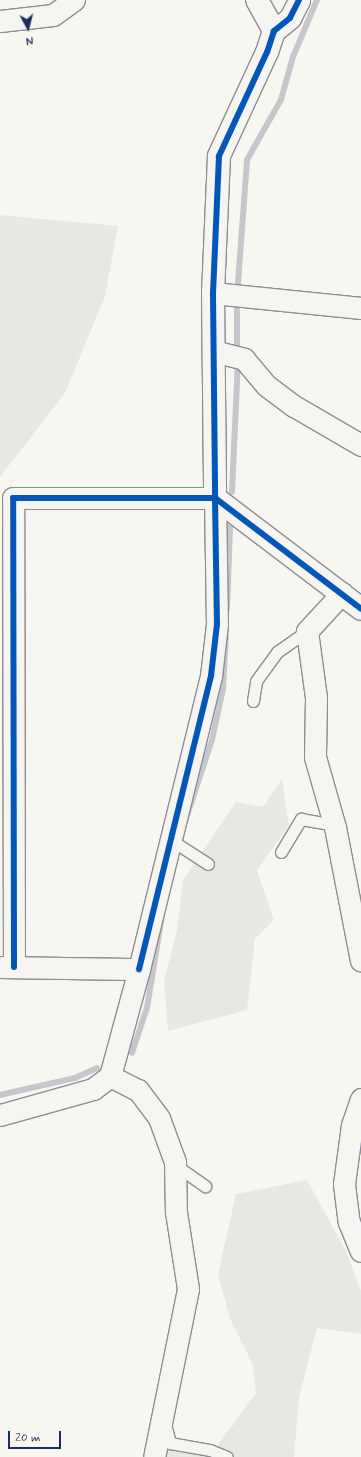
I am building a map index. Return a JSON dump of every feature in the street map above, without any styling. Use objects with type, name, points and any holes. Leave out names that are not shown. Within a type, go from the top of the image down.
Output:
[{"type":"street","points":[[0,21],[53,14],[74,0]]},
{"type":"street","points":[[258,0],[274,31]]},
{"type":"street","points":[[0,1115],[93,1089],[110,1076],[139,969],[176,843],[212,669],[217,624],[215,498],[227,355],[219,293],[220,156],[267,52],[274,31],[290,18],[299,0]]},
{"type":"street","points":[[219,293],[361,308]]},
{"type":"street","points":[[227,355],[294,406],[361,445]]},
{"type":"street","points":[[139,969],[7,967],[7,499],[215,498],[342,592],[361,609]]},
{"type":"street","points":[[342,592],[307,631],[316,698],[315,757],[335,825],[361,961]]},
{"type":"street","points":[[110,1076],[138,1090],[159,1118],[174,1164],[176,1212],[188,1289],[154,1457]]},
{"type":"street","points":[[361,1099],[352,1125],[344,1184],[350,1222],[361,1252]]},
{"type":"lane","points":[[253,701],[256,681],[277,652],[307,631]]},
{"type":"lane","points":[[281,852],[301,819],[335,825]]},
{"type":"lane","points":[[176,843],[208,864]]},
{"type":"lane","points":[[174,1164],[205,1186]]},
{"type":"lane","points":[[162,1413],[170,1443],[210,1450],[226,1457]]},
{"type":"shaded area","points":[[0,215],[118,226],[105,296],[65,393],[0,477]]},
{"type":"shaded area","points":[[282,779],[289,825],[257,870],[274,920],[255,939],[247,1010],[168,1031],[164,981],[177,931],[183,880],[236,802],[263,807]]},
{"type":"shaded area","points":[[307,1180],[345,1249],[361,1291],[361,1334],[317,1328],[299,1397],[294,1457],[160,1457],[163,1439],[216,1447],[256,1393],[253,1365],[230,1319],[218,1274],[236,1194]]},
{"type":"waterway","points":[[237,354],[237,297],[247,160],[281,100],[293,57],[317,0]]},
{"type":"waterway","points":[[232,492],[238,362]]},
{"type":"waterway","points":[[227,609],[230,528]]},
{"type":"waterway","points":[[185,822],[212,740],[223,689],[226,636]]},
{"type":"waterway","points":[[132,1053],[147,1008],[162,915]]},
{"type":"waterway","points":[[0,1095],[75,1078],[97,1068]]},
{"type":"cycle path","points":[[299,0],[290,18],[274,31],[267,52],[219,156],[213,293],[215,498],[361,609]]},
{"type":"cycle path","points":[[14,967],[13,498],[215,498],[217,624],[211,676],[139,969]]}]
